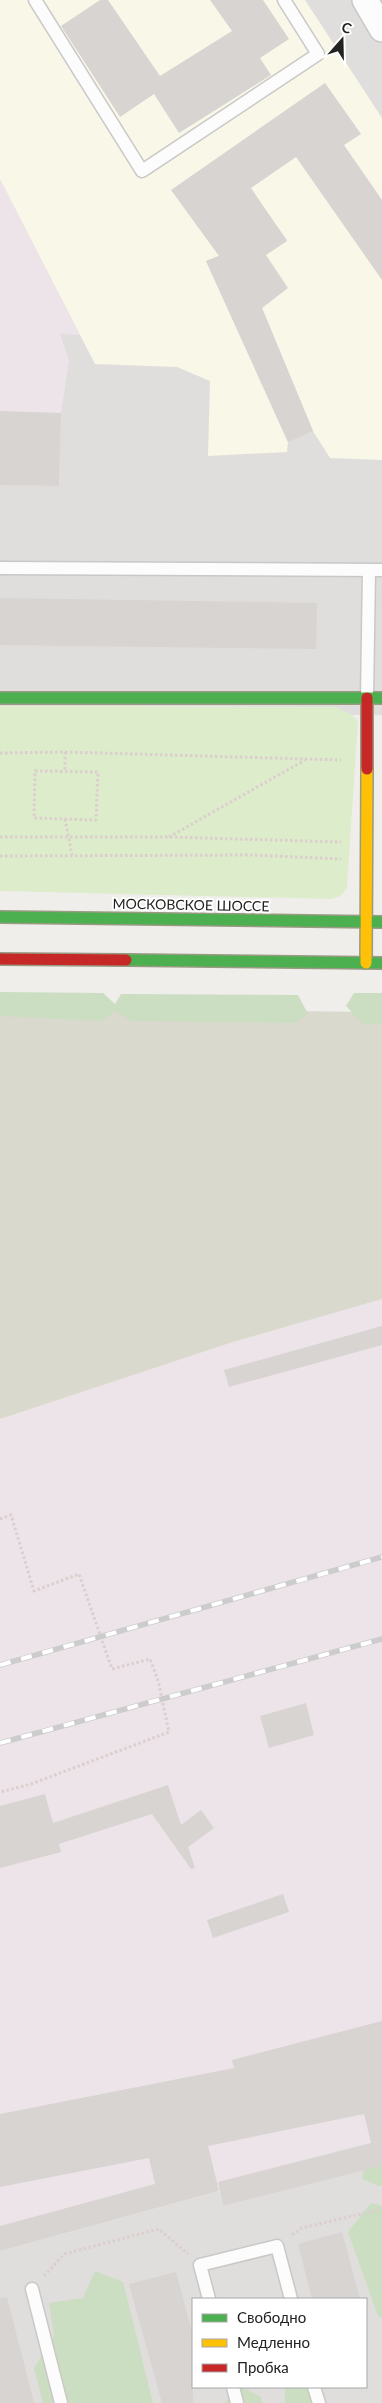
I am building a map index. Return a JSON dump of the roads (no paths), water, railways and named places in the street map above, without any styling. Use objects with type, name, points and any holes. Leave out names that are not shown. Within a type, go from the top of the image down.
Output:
[{"type":"main road","points":[[0,698],[382,698]]},
{"type":"main road","points":[[366,963],[367,698]]},
{"type":"main road","name":"МОСКОВСКОЕ ШОССЕ","points":[[0,917],[382,922]]},
{"type":"main road","points":[[0,959],[382,963]]},
{"type":"street","points":[[365,0],[382,29]]},
{"type":"lane","points":[[35,0],[142,171],[318,54],[284,0]]},
{"type":"lane","points":[[0,568],[382,570]]},
{"type":"lane","points":[[367,698],[369,570]]},
{"type":"lane","points":[[209,2298],[200,2265],[277,2246],[291,2298]]},
{"type":"lane","points":[[32,2289],[61,2403]]},
{"type":"lane","points":[[233,2388],[237,2403]]},
{"type":"lane","points":[[314,2388],[319,2403]]},
{"type":"railway","points":[[0,1665],[382,1557]]},
{"type":"railway","points":[[0,1743],[382,1639]]}]
